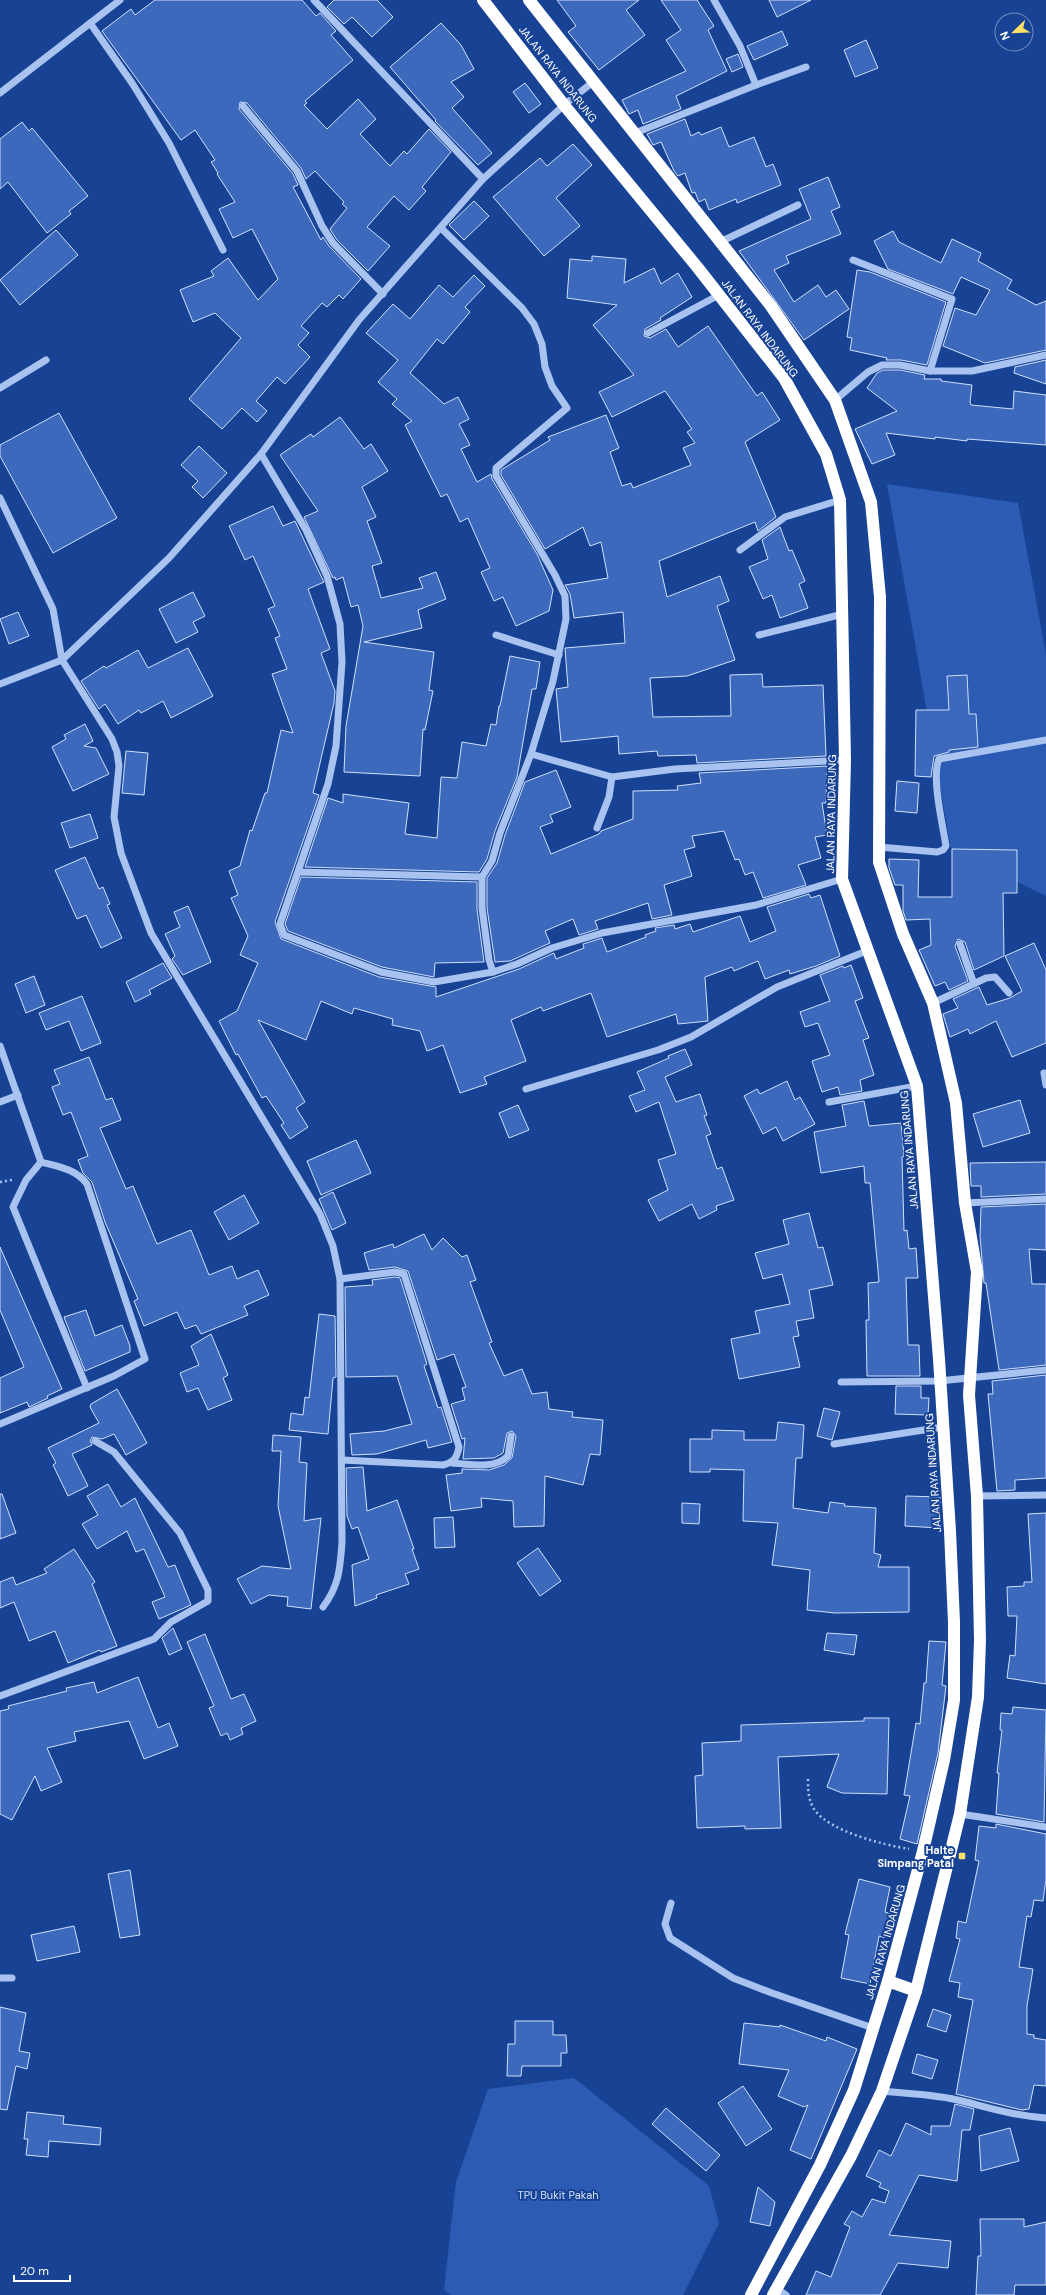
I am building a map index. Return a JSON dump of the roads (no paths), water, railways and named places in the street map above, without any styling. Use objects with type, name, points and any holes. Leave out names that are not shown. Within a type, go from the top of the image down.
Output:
[{"type":"highway","name":"JALAN RAYA INDARUNG","points":[[483,0],[564,105],[719,295],[784,378],[826,454],[840,500],[845,760],[842,879],[917,1086],[943,1427],[954,1622],[954,1700],[944,1760],[923,1851],[888,1981],[854,2090],[829,2144],[751,2295]]},
{"type":"highway","name":"JALAN RAYA INDARUNG","points":[[529,0],[771,306],[835,400],[871,502],[880,597],[879,862],[903,934],[933,1003],[956,1103],[965,1203],[978,1272],[970,1376],[977,1496],[980,1640],[978,1697],[960,1814],[916,1991],[882,2091],[851,2156],[774,2292]]},
{"type":"highway","points":[[888,1981],[916,1991]]},
{"type":"street","points":[[0,93],[120,0]]},
{"type":"street","points":[[314,0],[483,180]]},
{"type":"street","points":[[714,0],[740,46],[756,85]]},
{"type":"street","points":[[90,23],[132,83],[169,143],[223,250]]},
{"type":"street","points":[[635,133],[756,85],[806,67]]},
{"type":"street","points":[[0,684],[62,660],[169,558],[260,454],[359,320],[483,180],[564,105],[593,82]]},
{"type":"street","points":[[243,106],[297,171],[322,226],[333,243],[383,294]]},
{"type":"street","points":[[720,242],[798,205]]},
{"type":"street","points":[[442,228],[526,313],[534,324],[542,344],[545,367],[552,386],[567,408],[496,468],[496,476],[555,575],[565,596],[566,619],[559,655],[532,754],[500,833],[492,861],[482,877],[482,908],[489,960],[493,972]]},
{"type":"street","points":[[852,260],[952,299],[930,371]]},
{"type":"street","points":[[648,333],[719,295]]},
{"type":"street","points":[[835,400],[868,372],[882,365],[900,365],[930,371],[972,371],[1046,355]]},
{"type":"street","points":[[0,388],[46,360]]},
{"type":"street","points":[[260,454],[306,530],[327,576],[340,624],[342,662],[336,746],[328,784],[280,924],[284,935],[381,972],[434,982],[493,972],[517,964],[552,948],[602,933],[756,905],[842,879]]},
{"type":"street","points":[[0,498],[52,609],[62,660],[112,739],[117,752],[118,787],[114,817],[121,853],[151,933],[320,1214],[333,1246],[340,1279],[342,1460],[340,1573],[331,1596],[323,1607]]},
{"type":"street","points":[[740,550],[784,517],[840,500]]},
{"type":"street","points":[[759,635],[843,614]]},
{"type":"street","points":[[496,635],[559,655]]},
{"type":"street","points":[[879,847],[938,852],[943,850],[946,846],[937,789],[937,764],[939,759],[1046,740]]},
{"type":"street","points":[[532,754],[612,777],[675,770],[845,760]]},
{"type":"street","points":[[597,828],[609,797],[612,777]]},
{"type":"street","points":[[299,872],[482,877]]},
{"type":"street","points":[[960,944],[974,984]]},
{"type":"street","points":[[526,1089],[658,1050],[691,1037],[777,987],[869,950]]},
{"type":"street","points":[[933,1003],[986,978],[995,978],[1009,993]]},
{"type":"street","points":[[0,1046],[41,1162]]},
{"type":"street","points":[[1044,1073],[1046,1085]]},
{"type":"street","points":[[829,1102],[917,1086]]},
{"type":"street","points":[[0,1102],[18,1095]]},
{"type":"street","points":[[41,1162],[26,1180],[13,1207],[87,1388]]},
{"type":"street","points":[[0,1424],[87,1388],[144,1361],[146,1355],[87,1184],[81,1176],[73,1171],[41,1162]]},
{"type":"street","points":[[965,1203],[1046,1199]]},
{"type":"street","points":[[340,1279],[395,1272],[404,1274],[459,1447],[458,1456],[452,1463]]},
{"type":"street","points":[[841,1382],[939,1381],[970,1376],[1046,1370]]},
{"type":"street","points":[[834,1444],[943,1427]]},
{"type":"street","points":[[342,1460],[429,1466],[452,1463],[489,1465],[497,1463],[508,1456],[511,1436]]},
{"type":"street","points":[[0,1696],[154,1639],[171,1622],[208,1601],[208,1590],[180,1533],[114,1452],[95,1441]]},
{"type":"street","points":[[977,1496],[1046,1495]]},
{"type":"street","points":[[960,1814],[1046,1827]]},
{"type":"street","points":[[671,1903],[665,1924],[670,1938],[734,1978],[772,1993],[873,2028]]},
{"type":"street","points":[[0,1978],[12,1978]]},
{"type":"street","points":[[882,2091],[955,2100],[1015,2115],[1046,2118]]},
{"type":"street","points":[[774,2292],[786,2295]]},
{"type":"place","name":"Halte Simpang Patai","points":[[962,1856]]},
{"type":"park label","name":"TPU Bukit Pakah","points":[[558,2195]]}]
